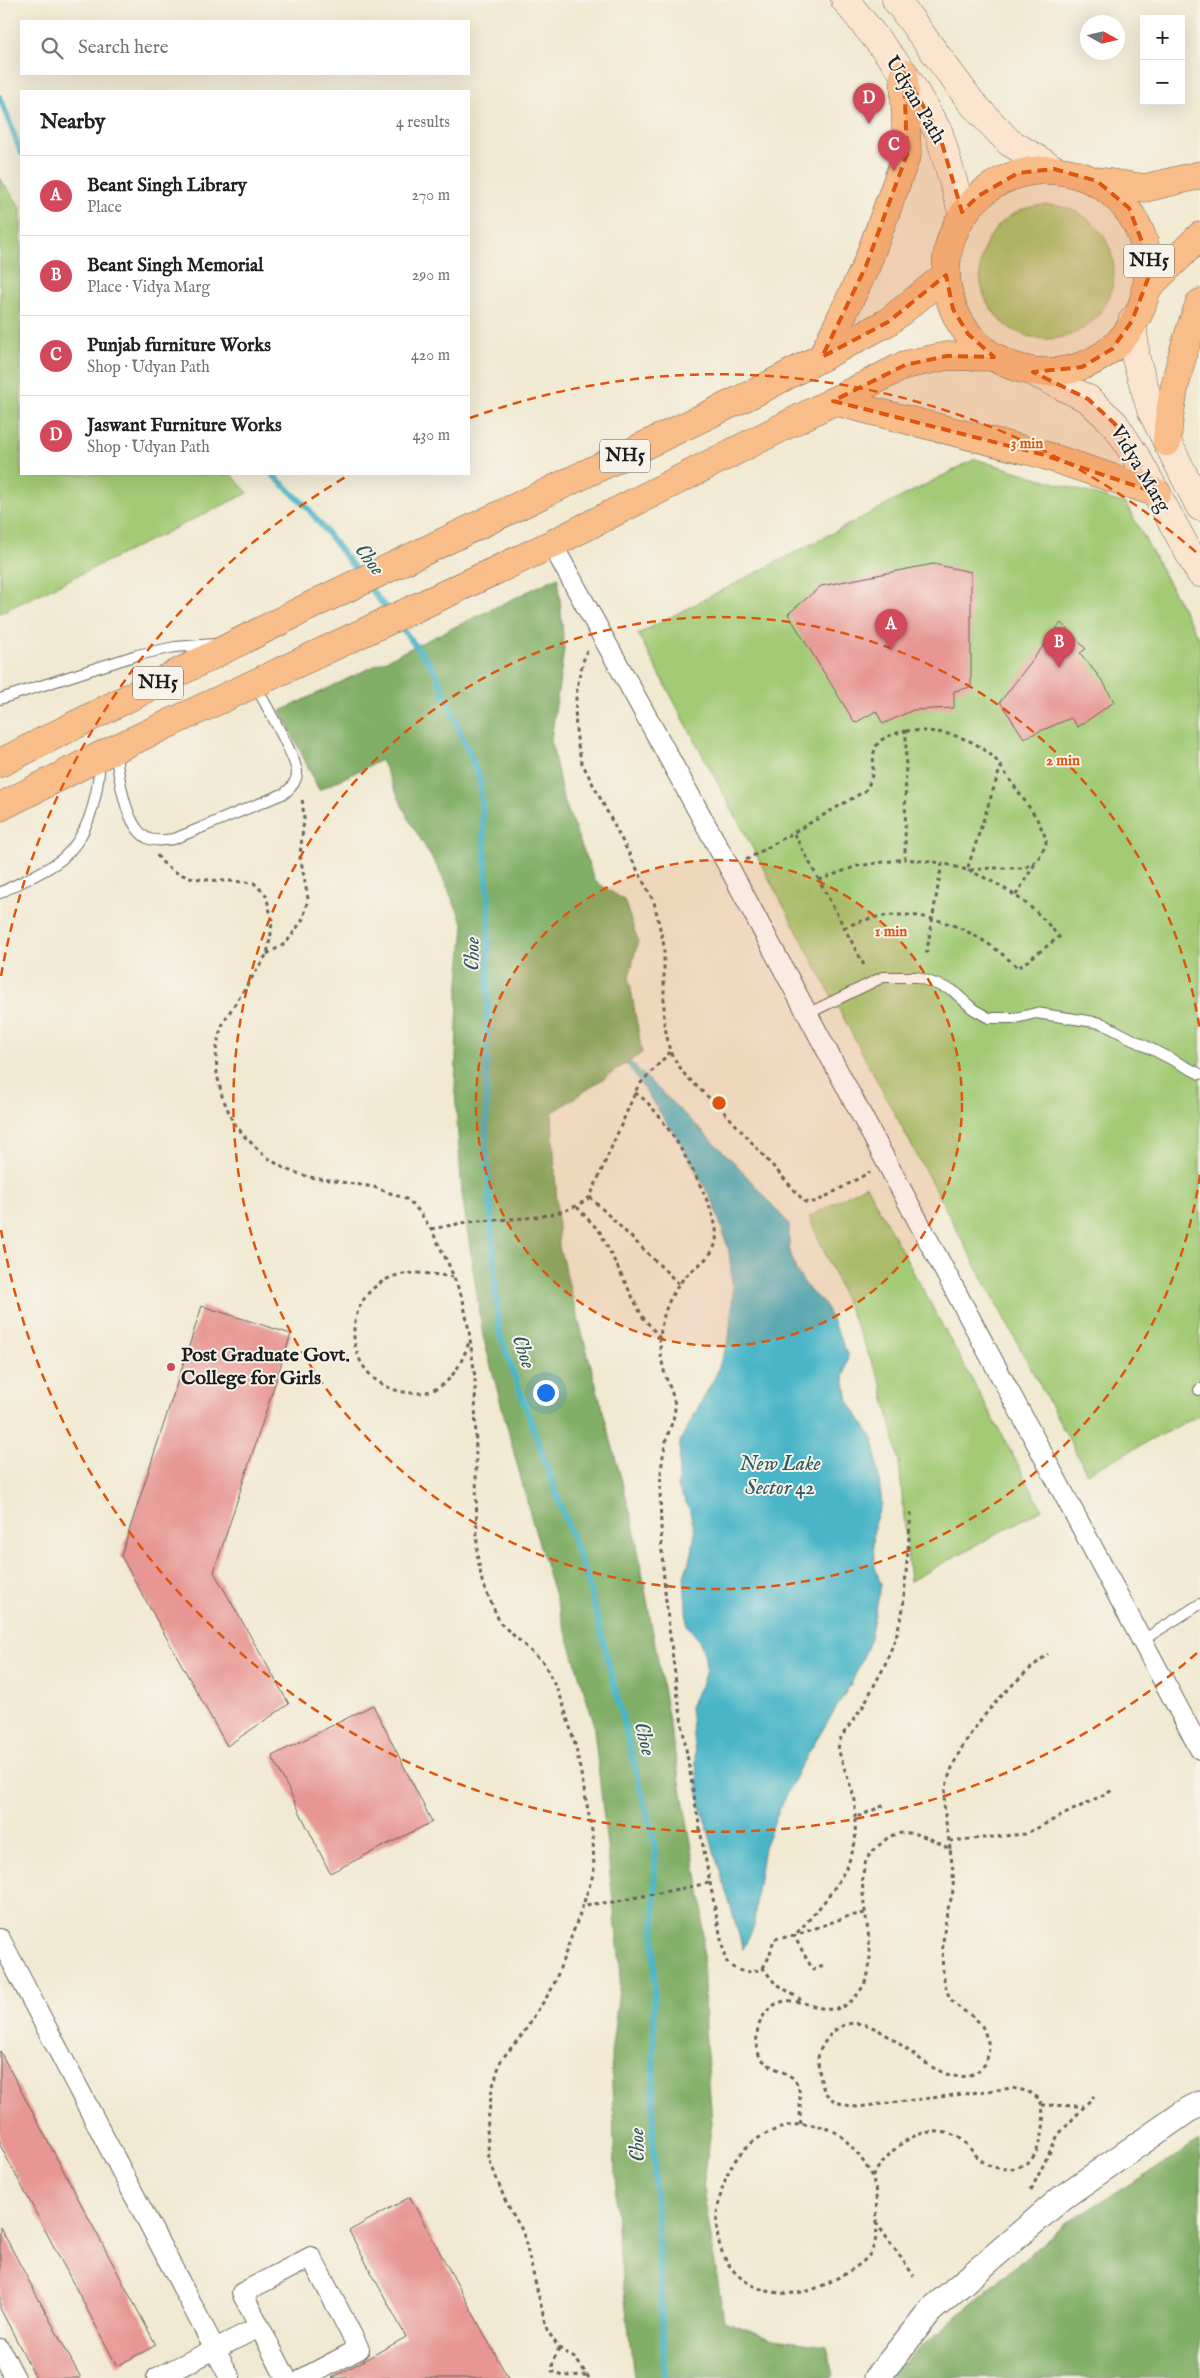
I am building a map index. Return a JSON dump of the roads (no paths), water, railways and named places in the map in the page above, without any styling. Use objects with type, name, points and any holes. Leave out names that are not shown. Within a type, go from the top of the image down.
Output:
[{"type":"highway","points":[[822,357],[866,266],[907,154],[904,73]]},
{"type":"highway","name":"NH5","points":[[1097,181],[1128,208],[1149,260],[1149,276],[1132,321],[1112,349],[1082,367],[1033,372],[1012,367],[994,357],[968,334],[953,309],[946,275],[953,233],[962,212],[978,196],[1018,173],[1054,168],[1097,181],[1145,188],[1200,175]]},
{"type":"highway","name":"NH5","points":[[1145,290],[1200,236]]},
{"type":"highway","name":"NH5","points":[[0,763],[316,603],[748,397],[888,322],[946,275]]},
{"type":"highway","points":[[1167,442],[1168,425],[1197,315]]},
{"type":"highway","name":"NH5","points":[[0,807],[108,753],[552,544],[905,365],[947,356],[994,357]]},
{"type":"highway","points":[[833,401],[1041,454],[1156,493]]},
{"type":"main road","name":"Udyan Path","points":[[845,0],[904,73],[939,133],[962,212]]},
{"type":"main road","name":"Udyan Path","points":[[896,0],[972,103],[1008,142],[1054,168]]},
{"type":"main road","name":"Vidya Marg","points":[[1132,321],[1139,367],[1151,410],[1200,508]]},
{"type":"main road","name":"Vidya Marg","points":[[1033,372],[1088,399],[1115,424],[1200,573]]},
{"type":"street","points":[[552,544],[730,869],[1200,1749]]},
{"type":"street","points":[[0,1939],[230,2378]]},
{"type":"street","points":[[877,2378],[930,2311],[1063,2197],[1188,2110],[1200,2104]]},
{"type":"street","points":[[286,2378],[242,2293],[311,2257],[359,2349],[304,2378]]},
{"type":"street","points":[[157,2378],[258,2327]]},
{"type":"street","points":[[0,2349],[15,2378]]},
{"type":"lane","points":[[0,699],[137,655],[175,647],[238,643]]},
{"type":"lane","points":[[108,753],[135,825],[146,838],[158,840],[174,839],[285,792],[292,787],[297,772],[292,757],[255,683]]},
{"type":"lane","points":[[0,893],[62,858],[79,838],[89,819],[108,753]]},
{"type":"lane","points":[[807,1014],[883,977],[917,977],[952,990],[973,1009],[989,1018],[1016,1018],[1036,1013],[1101,1023],[1200,1074]]},
{"type":"lane","points":[[1143,1640],[1200,1604]]},
{"type":"water","name":"New Lake Sector 42","points":[[629,1061],[735,1163],[789,1224],[789,1248],[796,1271],[810,1291],[825,1305],[848,1355],[844,1378],[848,1401],[874,1440],[882,1504],[874,1524],[873,1547],[875,1567],[881,1585],[868,1646],[852,1682],[800,1767],[780,1808],[764,1847],[757,1890],[754,1926],[743,1949],[700,1803],[690,1707],[706,1670],[705,1656],[699,1640],[687,1625],[684,1576],[692,1553],[695,1532],[689,1508],[678,1488],[680,1441],[716,1375],[729,1339],[733,1292],[729,1251],[714,1204],[682,1145],[627,1064]]},
{"type":"waterway","name":"Choe","points":[[0,97],[20,150]]},
{"type":"waterway","name":"Choe","points":[[273,475],[307,507],[359,574]]},
{"type":"waterway","name":"Choe","points":[[368,586],[390,613]]},
{"type":"waterway","name":"Choe","points":[[398,623],[435,671],[480,779],[489,907],[486,1143],[499,1332],[588,1582],[655,1845],[653,2140],[665,2378]]},
{"type":"place","name":"Jaswant Furniture Works","points":[[869,124]]},
{"type":"place","name":"Punjab furniture Works","points":[[894,171]]},
{"type":"place","name":"Beant Singh Library","points":[[891,650]]},
{"type":"place","name":"Beant Singh Memorial","points":[[1059,668]]},
{"type":"place","name":"Post Graduate Govt. College for Girls","points":[[171,1367]]}]
